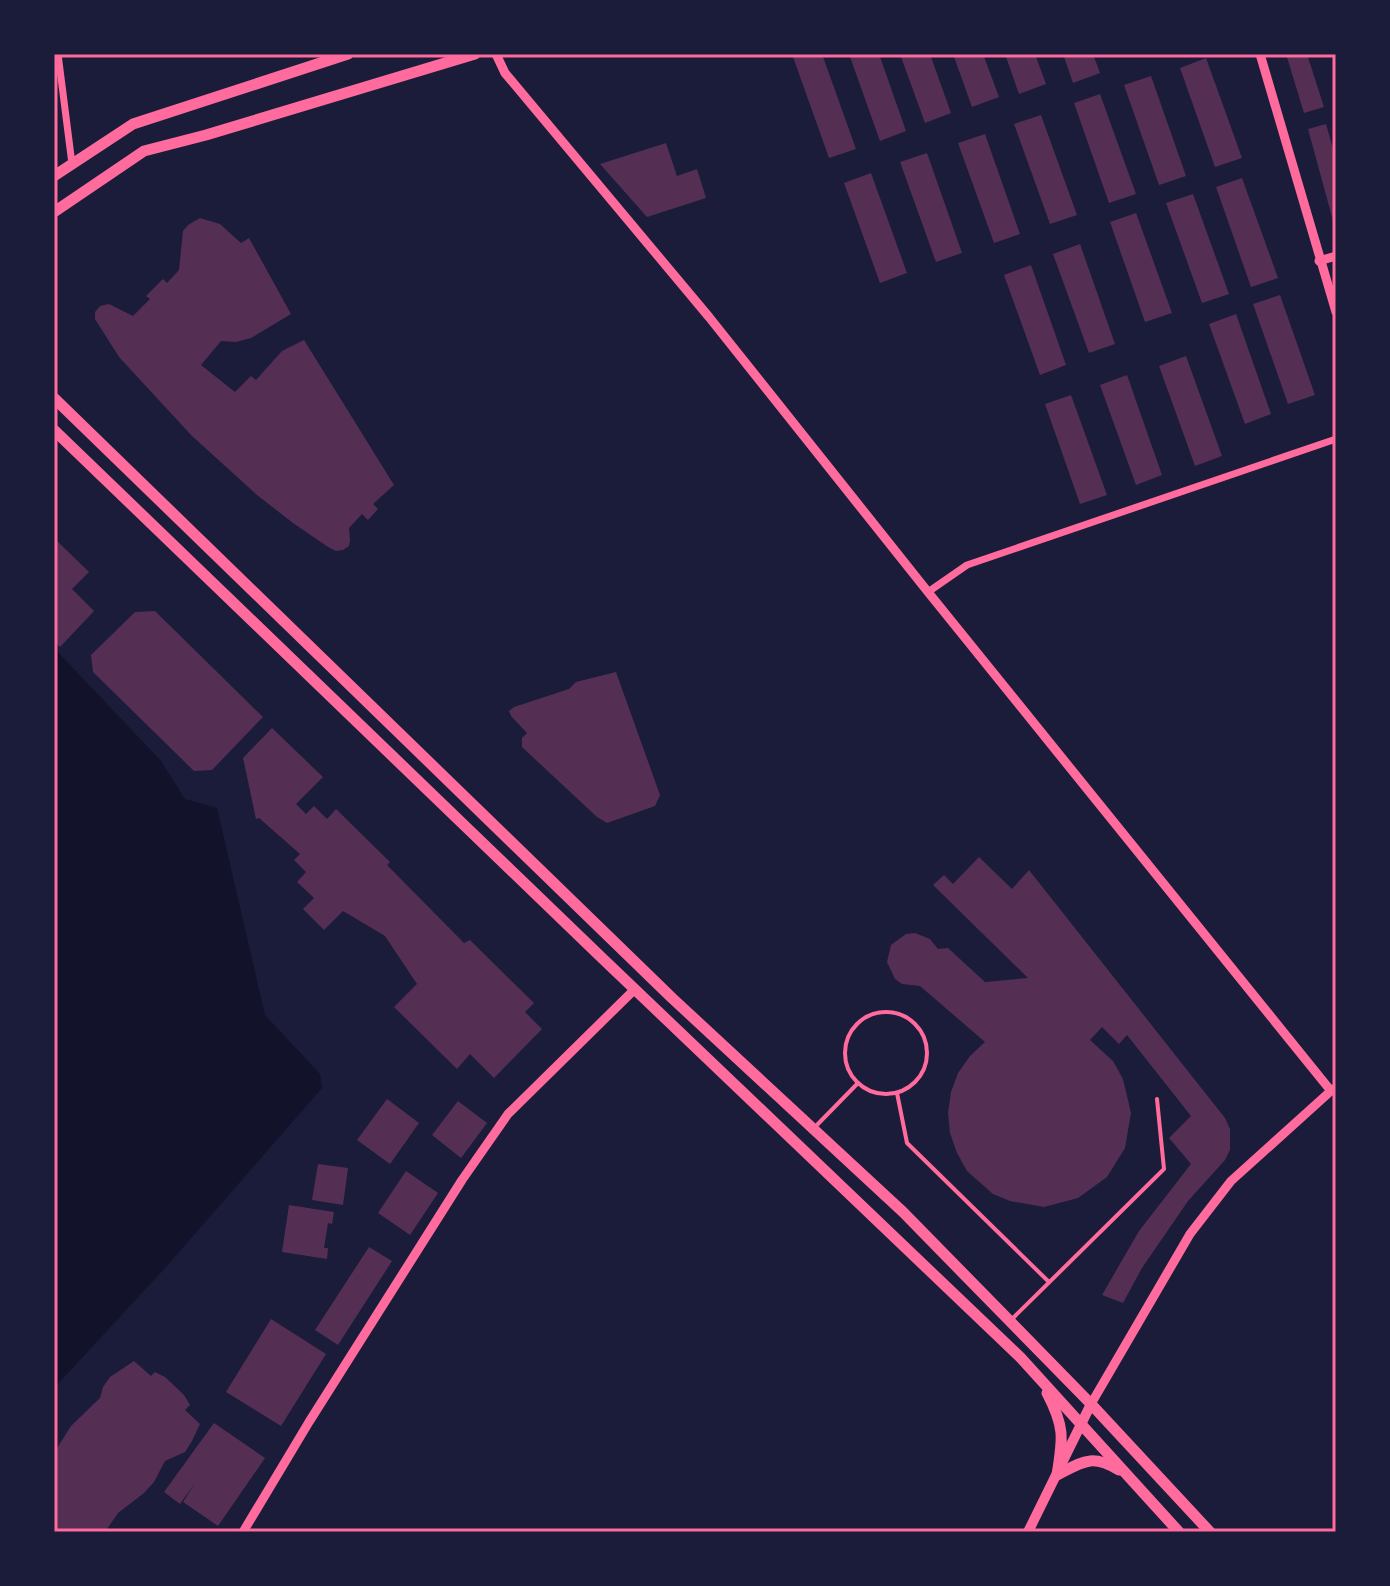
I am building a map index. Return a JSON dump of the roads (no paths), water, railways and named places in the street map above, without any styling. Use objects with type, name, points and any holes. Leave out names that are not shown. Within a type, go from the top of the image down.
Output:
[{"type":"main road","points":[[54,176],[133,124],[348,54]]},
{"type":"main road","points":[[54,212],[144,151],[475,54]]},
{"type":"main road","points":[[54,398],[672,998],[903,1212],[1091,1404],[1210,1532]]},
{"type":"main road","points":[[54,430],[1020,1357],[1179,1532]]},
{"type":"main road","points":[[1020,1357],[1046,1390],[1058,1413],[1063,1437],[1057,1475]]},
{"type":"main road","points":[[1028,1532],[1091,1404]]},
{"type":"main road","points":[[1057,1475],[1081,1463],[1100,1459],[1128,1475]]},
{"type":"street","points":[[58,54],[72,164]]},
{"type":"street","points":[[496,54],[505,73],[709,317],[1334,1092],[1231,1181],[1190,1234],[1091,1404]]},
{"type":"street","points":[[1260,54],[1336,312]]},
{"type":"street","points":[[1319,261],[1336,256]]},
{"type":"street","points":[[928,592],[967,565],[1336,439]]},
{"type":"street","points":[[243,1532],[462,1180],[508,1114],[635,989]]},
{"type":"lane","points":[[882,1012],[895,1013],[917,1026],[924,1037],[927,1051],[926,1065],[920,1077],[910,1087],[897,1093],[870,1091],[858,1083],[846,1058],[846,1045],[851,1033],[859,1023],[882,1012]]},
{"type":"lane","points":[[813,1129],[858,1083]]},
{"type":"lane","points":[[897,1093],[907,1143],[1049,1282]]},
{"type":"lane","points":[[1010,1321],[1164,1169],[1157,1099]]}]
